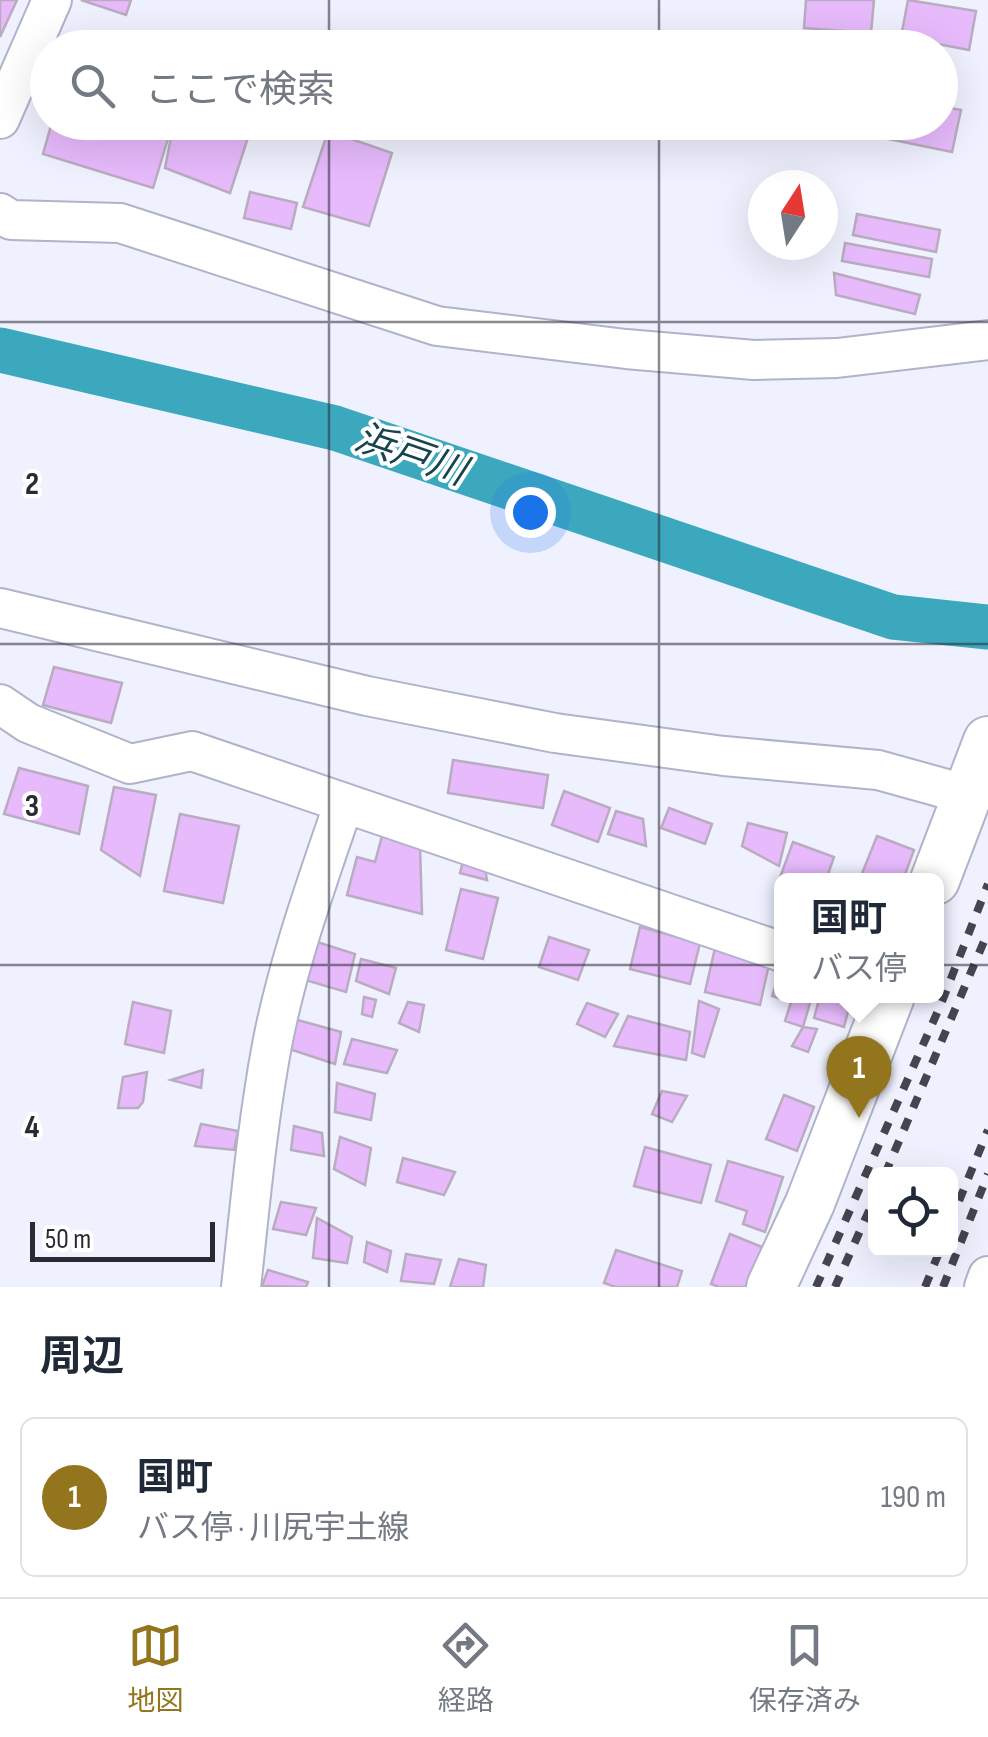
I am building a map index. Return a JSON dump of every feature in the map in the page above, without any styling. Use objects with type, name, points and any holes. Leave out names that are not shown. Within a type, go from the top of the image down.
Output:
[{"type":"main road","points":[[938,873],[977,769]]},
{"type":"main road","points":[[771,1287],[810,1203],[887,1003]]},
{"type":"street","points":[[39,30],[52,0]]},
{"type":"street","points":[[0,119],[30,50]]},
{"type":"street","points":[[0,213],[11,220],[120,223],[437,326],[754,360],[837,358],[988,340]]},
{"type":"street","points":[[0,608],[366,696],[554,733],[724,756],[878,770],[977,769]]},
{"type":"street","points":[[0,704],[28,723],[130,764],[192,752],[774,949]]},
{"type":"street","points":[[241,1287],[256,1144],[273,1042],[309,906],[344,803]]},
{"type":"street","points":[[984,1287],[988,1276]]},
{"type":"building","points":[[0,0],[17,0],[0,37]]},
{"type":"building","points":[[81,0],[131,0],[126,15]]},
{"type":"building","points":[[806,0],[874,0],[871,30],[804,28]]},
{"type":"building","points":[[908,0],[976,11],[969,50],[958,48],[958,30],[902,30]]},
{"type":"building","points":[[47,140],[168,140],[153,188],[43,154]]},
{"type":"building","points":[[170,140],[247,140],[230,193],[165,168]]},
{"type":"building","points":[[325,140],[354,140],[392,153],[369,226],[303,207]]},
{"type":"building","points":[[894,140],[955,140],[952,152]]},
{"type":"building","points":[[250,192],[297,203],[291,229],[244,218]]},
{"type":"building","points":[[857,214],[940,230],[936,252],[853,235]]},
{"type":"building","points":[[845,243],[932,259],[929,277],[842,261]]},
{"type":"building","points":[[834,273],[920,295],[915,314],[836,295]]},
{"type":"building","points":[[54,667],[122,683],[111,723],[43,705]]},
{"type":"building","points":[[453,760],[548,775],[543,808],[448,793]]},
{"type":"building","points":[[19,768],[88,786],[79,834],[4,814]]},
{"type":"building","points":[[114,787],[156,795],[140,876],[101,850]]},
{"type":"building","points":[[564,791],[610,808],[598,842],[552,825]]},
{"type":"building","points":[[669,808],[712,824],[705,844],[661,828]]},
{"type":"building","points":[[616,811],[643,819],[646,846],[608,834]]},
{"type":"building","points":[[180,814],[239,826],[223,903],[164,891]]},
{"type":"building","points":[[748,823],[787,833],[779,866],[742,846]]},
{"type":"building","points":[[382,836],[420,846],[422,914],[347,895],[357,857],[375,862]]},
{"type":"building","points":[[877,836],[914,850],[906,873],[862,873]]},
{"type":"building","points":[[793,842],[834,857],[828,873],[782,873]]},
{"type":"building","points":[[464,858],[484,863],[487,880],[460,873]]},
{"type":"building","points":[[461,889],[498,898],[483,959],[446,950]]},
{"type":"building","points":[[640,927],[700,943],[690,984],[630,969]]},
{"type":"building","points":[[549,937],[589,950],[578,980],[539,967]]},
{"type":"building","points":[[314,941],[355,954],[346,992],[305,980]]},
{"type":"building","points":[[715,948],[770,960],[760,1005],[705,992]]},
{"type":"building","points":[[361,959],[396,968],[389,994],[356,981]]},
{"type":"building","points":[[364,997],[376,1000],[372,1017],[362,1014]]},
{"type":"building","points":[[699,1001],[719,1009],[704,1057],[692,1053]]},
{"type":"building","points":[[133,1002],[171,1011],[164,1053],[125,1044]]},
{"type":"building","points":[[408,1002],[424,1005],[419,1032],[399,1023]]},
{"type":"building","points":[[587,1003],[618,1014],[605,1037],[577,1024]]},
{"type":"building","points":[[791,1003],[810,1003],[803,1027],[785,1021]]},
{"type":"building","points":[[818,1003],[850,1003],[844,1027],[814,1018]]},
{"type":"building","points":[[628,1016],[690,1032],[686,1060],[614,1046]]},
{"type":"building","points":[[294,1019],[341,1032],[335,1064],[289,1049]]},
{"type":"building","points":[[803,1027],[817,1029],[808,1052],[792,1046]]},
{"type":"building","points":[[352,1039],[397,1050],[387,1073],[344,1064]]},
{"type":"building","points":[[203,1070],[201,1088],[171,1080]]},
{"type":"building","points":[[147,1072],[143,1102],[138,1108],[118,1108],[123,1077]]},
{"type":"building","points":[[337,1083],[375,1094],[371,1120],[335,1112]]},
{"type":"building","points":[[662,1091],[687,1096],[672,1122],[652,1114]]},
{"type":"building","points":[[784,1095],[814,1107],[797,1151],[766,1139]]},
{"type":"building","points":[[201,1124],[238,1131],[234,1150],[195,1146]]},
{"type":"building","points":[[294,1126],[322,1133],[324,1156],[291,1150]]},
{"type":"building","points":[[340,1137],[371,1148],[365,1185],[334,1169]]},
{"type":"building","points":[[645,1147],[711,1165],[701,1203],[634,1186]]},
{"type":"building","points":[[403,1158],[455,1172],[444,1195],[397,1182]]},
{"type":"building","points":[[728,1161],[783,1177],[765,1232],[743,1224],[747,1211],[716,1201]]},
{"type":"building","points":[[281,1202],[316,1208],[306,1235],[273,1229]]},
{"type":"building","points":[[317,1218],[352,1237],[347,1263],[313,1258]]},
{"type":"building","points":[[730,1234],[762,1247],[746,1287],[711,1284]]},
{"type":"building","points":[[367,1242],[391,1251],[387,1272],[364,1262]]},
{"type":"building","points":[[616,1250],[682,1271],[677,1287],[616,1287],[604,1283]]},
{"type":"building","points":[[406,1254],[441,1260],[434,1284],[401,1281]]},
{"type":"building","points":[[459,1259],[486,1265],[483,1287],[450,1287]]},
{"type":"building","points":[[268,1270],[308,1282],[306,1287],[262,1286]]},
{"type":"waterway","name":"浜戸川","points":[[0,350],[335,428],[893,617],[988,627]]},
{"type":"railway","points":[[944,996],[988,884]]},
{"type":"railway","points":[[888,1167],[988,932]]},
{"type":"railway","points":[[816,1287],[941,1003]]},
{"type":"railway","points":[[958,1203],[988,1130]]},
{"type":"railway","points":[[943,1287],[988,1174]]},
{"type":"railway","points":[[835,1287],[868,1213]]},
{"type":"railway","points":[[925,1287],[937,1257]]},
{"type":"place","name":"国町","points":[[859,1118]]}]
